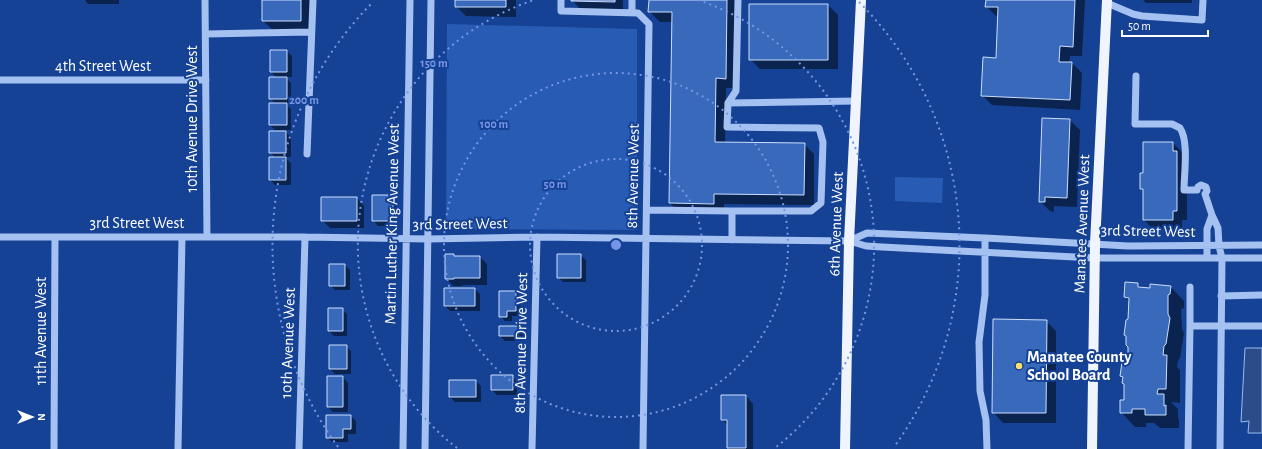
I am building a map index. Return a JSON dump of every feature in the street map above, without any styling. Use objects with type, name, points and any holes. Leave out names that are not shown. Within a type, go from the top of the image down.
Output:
[{"type":"main road","name":"6th Avenue West","points":[[845,449],[849,241],[861,0]]},
{"type":"main road","name":"Manatee Avenue West","points":[[1092,449],[1094,258],[1107,2]]},
{"type":"street","name":"10th Avenue Drive West","points":[[205,0],[207,237]]},
{"type":"street","points":[[307,154],[313,0]]},
{"type":"street","name":"Martin Luther King Avenue West","points":[[403,449],[410,0]]},
{"type":"street","points":[[425,449],[431,0]]},
{"type":"street","points":[[561,0],[561,11],[632,12],[632,0]]},
{"type":"street","points":[[647,210],[810,211],[821,202],[822,142],[818,128],[727,127],[728,103],[736,91],[738,0]]},
{"type":"street","points":[[1107,2],[1133,14],[1142,16],[1202,20],[1203,0]]},
{"type":"street","name":"8th Avenue West","points":[[632,12],[638,12],[649,24],[643,449]]},
{"type":"street","points":[[206,34],[311,32]]},
{"type":"street","points":[[1136,76],[1135,124],[1172,124],[1180,128],[1184,137],[1184,190],[1197,190],[1199,194],[1204,194],[1218,228],[1219,246],[1222,258],[1220,449]]},
{"type":"street","name":"4th Street West","points":[[0,80],[206,80]]},
{"type":"street","points":[[728,103],[856,101]]},
{"type":"street","points":[[732,211],[732,240]]},
{"type":"street","points":[[1207,258],[1207,229],[1212,215]]},
{"type":"street","name":"3rd Street West","points":[[849,241],[867,234],[985,238],[1128,246],[1262,245]]},
{"type":"street","name":"11th Avenue West","points":[[54,449],[55,236]]},
{"type":"street","name":"3rd Street West","points":[[0,237],[305,237],[406,239],[537,237],[849,241],[866,246],[1094,258],[1262,258]]},
{"type":"street","points":[[178,449],[182,237]]},
{"type":"street","name":"10th Avenue West","points":[[299,449],[305,237]]},
{"type":"street","name":"8th Avenue Drive West","points":[[532,449],[537,237]]},
{"type":"street","points":[[985,238],[985,295],[979,342],[980,391],[986,420],[987,449]]},
{"type":"street","points":[[1188,449],[1190,287]]},
{"type":"street","points":[[1221,296],[1262,295]]},
{"type":"street","points":[[1190,326],[1262,326]]},
{"type":"shaded area","points":[[447,24],[637,29],[637,230],[446,229]]},
{"type":"shaded area","points":[[895,177],[943,178],[942,203],[895,201]]},
{"type":"shaded area","points":[[1245,348],[1262,348],[1262,433],[1248,433],[1249,421],[1241,422]]},
{"type":"building","points":[[262,0],[301,0],[301,21],[262,21]]},
{"type":"building","points":[[455,0],[506,0],[506,7],[455,7]]},
{"type":"building","points":[[615,0],[615,2],[571,1]]},
{"type":"building","points":[[649,0],[727,0],[726,79],[716,78],[715,142],[805,143],[804,195],[714,194],[714,204],[669,203],[672,12],[648,12]]},
{"type":"building","points":[[986,0],[1075,0],[1073,47],[1060,46],[1059,62],[1072,62],[1070,100],[981,96],[983,57],[996,58],[998,7],[985,7]]},
{"type":"building","points":[[749,4],[828,4],[828,60],[749,60]]},
{"type":"building","points":[[270,50],[287,50],[287,72],[270,72]]},
{"type":"building","points":[[269,77],[287,77],[287,99],[269,99]]},
{"type":"building","points":[[269,103],[287,103],[287,125],[269,125]]},
{"type":"building","points":[[1042,118],[1070,119],[1067,198],[1045,197],[1045,202],[1039,202]]},
{"type":"building","points":[[269,131],[286,131],[286,153],[269,153]]},
{"type":"building","points":[[1143,142],[1173,142],[1173,151],[1177,151],[1177,211],[1173,211],[1173,220],[1143,220],[1143,189],[1140,189],[1140,173],[1143,173]]},
{"type":"building","points":[[269,157],[286,157],[286,180],[269,180]]},
{"type":"building","points":[[372,195],[393,195],[393,221],[372,221]]},
{"type":"building","points":[[321,197],[357,197],[357,221],[321,221]]},
{"type":"building","points":[[445,254],[454,254],[454,256],[480,256],[480,278],[445,279]]},
{"type":"building","points":[[557,254],[581,254],[581,278],[557,278]]},
{"type":"building","points":[[329,264],[345,264],[345,286],[329,286]]},
{"type":"building","points":[[1125,282],[1138,283],[1138,287],[1150,288],[1150,284],[1171,286],[1170,294],[1168,295],[1168,314],[1170,318],[1163,355],[1167,355],[1166,389],[1158,389],[1157,394],[1164,394],[1166,415],[1145,415],[1145,409],[1132,409],[1132,413],[1120,413],[1120,400],[1124,400],[1124,384],[1122,383],[1123,377],[1120,376],[1122,362],[1124,361],[1125,355],[1128,354],[1126,336],[1124,335],[1126,320],[1128,319],[1129,298],[1124,297]]},
{"type":"building","points":[[444,288],[475,288],[475,306],[444,306]]},
{"type":"building","points":[[499,291],[516,291],[516,311],[507,311],[507,317],[499,317]]},
{"type":"building","points":[[328,308],[343,308],[343,331],[328,331]]},
{"type":"building","name":"Manatee County School Board","points":[[993,319],[1047,320],[1046,413],[992,413]]},
{"type":"building","points":[[499,326],[518,326],[518,336],[499,336]]},
{"type":"building","points":[[329,345],[347,345],[347,369],[329,369]]},
{"type":"building","points":[[491,375],[513,375],[513,390],[491,390]]},
{"type":"building","points":[[327,376],[343,376],[343,407],[327,407]]},
{"type":"building","points":[[449,380],[476,380],[476,397],[449,397]]},
{"type":"building","points":[[721,395],[746,395],[746,448],[727,448],[727,420],[721,420]]},
{"type":"building","points":[[326,415],[351,415],[351,429],[343,429],[343,438],[326,438]]},
{"type":"place","name":"Manatee County School Board","points":[[1019,366]]}]
